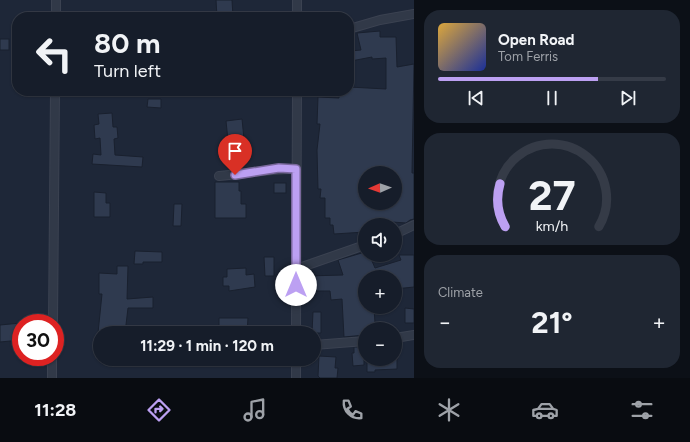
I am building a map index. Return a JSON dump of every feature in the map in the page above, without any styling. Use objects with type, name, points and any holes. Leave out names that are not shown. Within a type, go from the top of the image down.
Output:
[{"type":"street","points":[[56,0],[56,12]]},
{"type":"street","points":[[297,0],[297,12]]},
{"type":"street","points":[[354,28],[386,18],[414,14]]},
{"type":"street","points":[[53,314],[55,96]]},
{"type":"street","points":[[296,326],[297,96]]},
{"type":"street","points":[[220,176],[250,174],[279,168],[296,169]]},
{"type":"street","points":[[402,231],[414,225]]},
{"type":"street","points":[[296,269],[358,247]]},
{"type":"street","points":[[402,337],[414,335]]},
{"type":"street","points":[[321,344],[358,342]]},
{"type":"street","points":[[52,366],[52,378]]},
{"type":"street","points":[[296,366],[296,378]]},
{"type":"building","points":[[216,0],[232,0],[233,12],[217,12]]},
{"type":"building","points":[[380,31],[380,37],[396,37],[397,67],[414,64],[412,173],[414,173],[414,219],[406,223],[402,223],[402,218],[358,218],[358,232],[334,234],[333,225],[330,225],[330,218],[325,218],[325,198],[320,198],[321,189],[318,189],[317,150],[320,124],[317,124],[318,97],[339,98],[339,96],[354,96],[354,87],[386,89],[386,58],[372,59],[372,57],[354,60],[354,51],[361,50],[357,33]]},
{"type":"building","points":[[0,39],[9,39],[9,50],[0,50]]},
{"type":"building","points":[[148,99],[161,99],[161,108],[147,107]]},
{"type":"building","points":[[112,113],[113,127],[117,127],[118,138],[114,139],[115,155],[143,157],[142,167],[92,164],[93,154],[101,155],[100,138],[95,139],[94,125],[99,124],[98,114]]},
{"type":"building","points":[[242,119],[245,149],[229,150],[226,121]]},
{"type":"building","points":[[215,182],[239,182],[241,204],[246,204],[246,218],[215,218]]},
{"type":"building","points":[[274,183],[286,183],[286,193],[274,193]]},
{"type":"building","points":[[94,192],[106,193],[106,203],[110,203],[110,217],[94,217]]},
{"type":"building","points":[[174,204],[182,204],[181,226],[173,226]]},
{"type":"building","points":[[135,251],[162,252],[162,262],[143,262],[143,264],[134,264]]},
{"type":"building","points":[[358,254],[358,262],[372,262],[375,268],[394,262],[402,262],[402,255],[414,255],[414,287],[402,288],[402,270],[358,270],[358,314],[374,314],[375,322],[358,322],[358,336],[344,337],[342,299],[331,300],[330,291],[307,291],[307,276],[343,275],[338,260]]},
{"type":"building","points":[[264,257],[274,257],[274,276],[265,276]]},
{"type":"building","points":[[117,266],[128,266],[127,299],[153,297],[153,308],[128,308],[126,326],[99,326],[102,294],[99,294],[99,273],[117,274]]},
{"type":"building","points":[[246,268],[246,275],[254,274],[255,287],[229,291],[229,286],[223,286],[223,277],[227,277],[227,269]]},
{"type":"building","points":[[405,308],[414,309],[414,323],[405,323]]},
{"type":"building","points":[[313,312],[321,312],[321,326],[312,326]]},
{"type":"building","points":[[219,318],[248,318],[247,326],[219,326]]},
{"type":"building","points":[[12,324],[12,341],[0,342],[0,325]]},
{"type":"building","points":[[354,347],[358,347],[358,366],[353,366],[352,353],[354,353]]},
{"type":"building","points":[[321,356],[336,357],[335,368],[338,368],[337,378],[320,378],[318,376],[318,366],[321,366]]},
{"type":"building","points":[[367,366],[397,366],[397,369],[367,372]]},
{"type":"route","points":[[235,175],[250,174],[279,168],[296,169],[296,285]]}]
